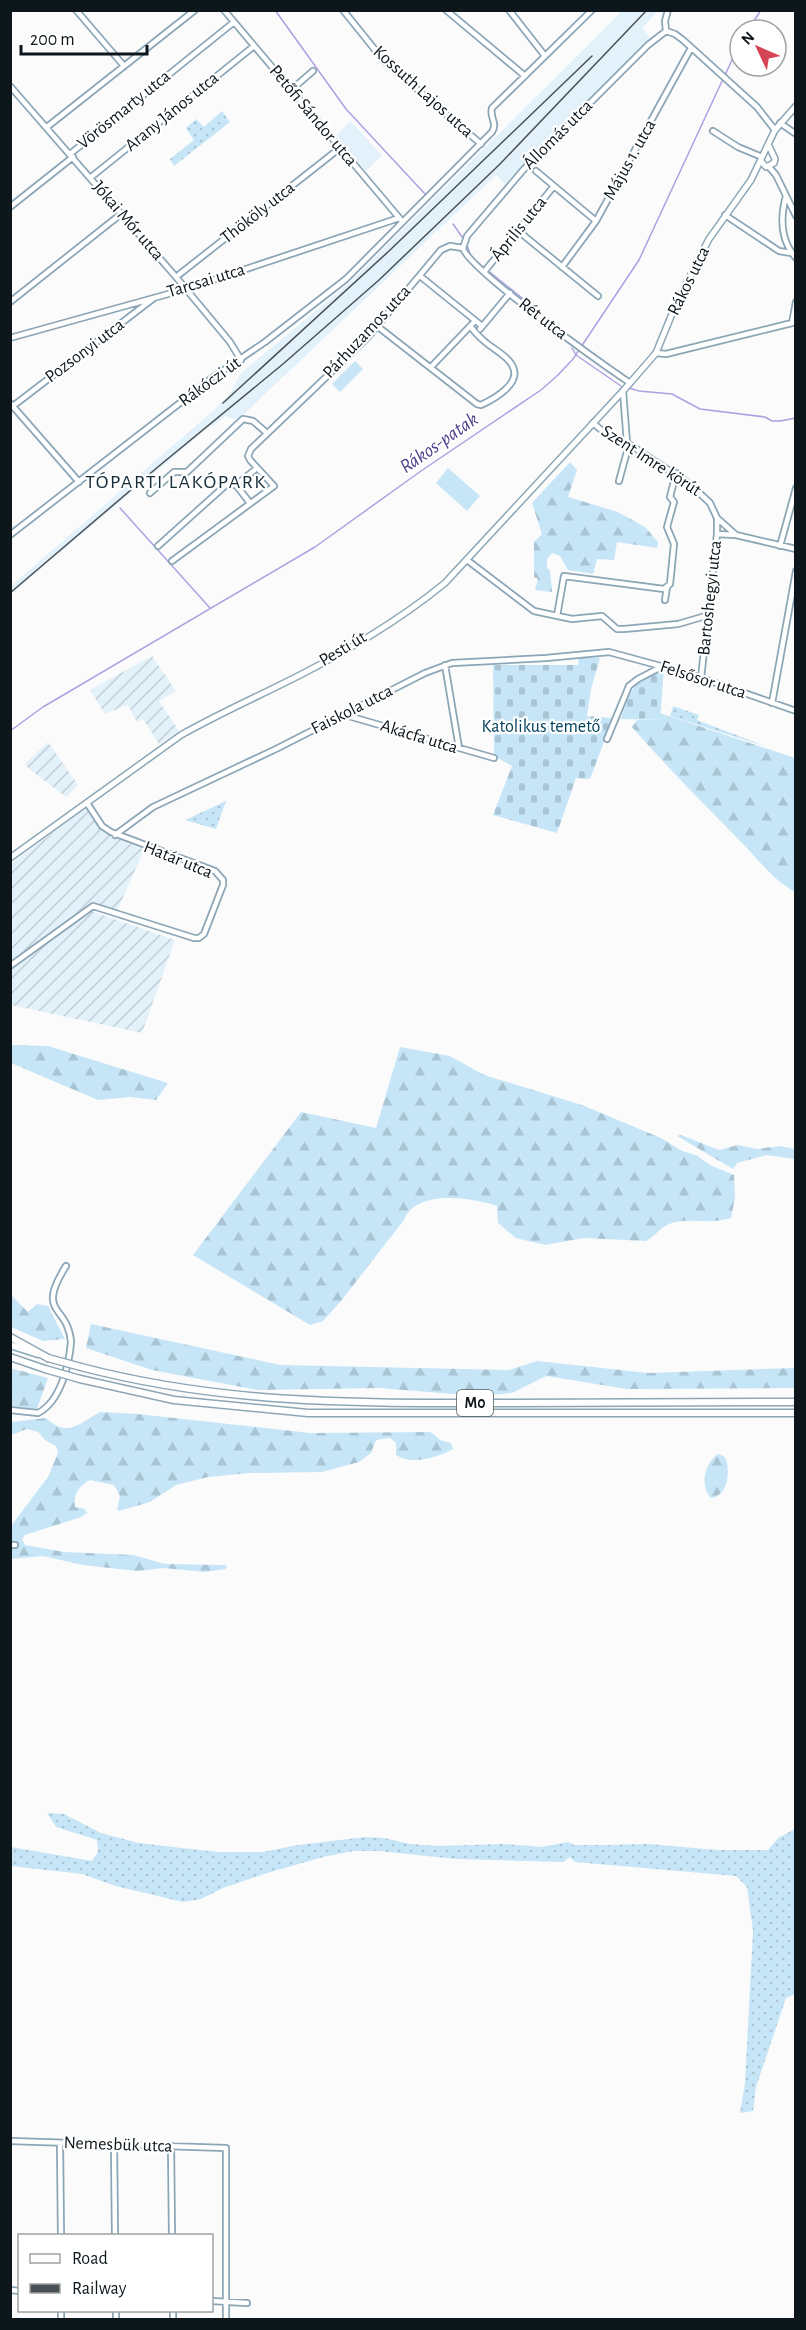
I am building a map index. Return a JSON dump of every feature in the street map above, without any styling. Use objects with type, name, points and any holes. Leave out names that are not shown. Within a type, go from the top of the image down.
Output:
[{"type":"highway","points":[[10,1337],[48,1358]]},
{"type":"highway","name":"M0","points":[[10,1345],[81,1367],[184,1389],[300,1401],[376,1403],[795,1402]]},
{"type":"highway","name":"M0","points":[[11,1357],[80,1379],[174,1400],[273,1411],[308,1413],[795,1413]]},
{"type":"main road","name":"Rákos utca","points":[[630,383],[656,353],[676,304],[709,239],[751,180],[775,130],[795,106]]},
{"type":"main road","points":[[768,146],[774,158]]},
{"type":"main road","points":[[763,157],[774,158]]},
{"type":"main road","points":[[763,157],[768,167]]},
{"type":"main road","name":"Rákos utca","points":[[751,180],[768,167],[774,158]]},
{"type":"main road","name":"Pesti út","points":[[10,858],[195,727],[326,661],[411,608],[445,583],[630,383]]},
{"type":"street","points":[[76,10],[124,66]]},
{"type":"street","points":[[47,128],[195,10]]},
{"type":"street","name":"Petőfi Sándor utca","points":[[224,10],[401,220]]},
{"type":"street","name":"Kossuth Lajos utca","points":[[343,10],[384,61],[480,144]]},
{"type":"street","points":[[446,10],[525,76],[592,10]]},
{"type":"street","points":[[509,10],[545,56]]},
{"type":"street","points":[[668,10],[665,21],[666,31],[677,35],[757,107],[775,130]]},
{"type":"street","name":"Vörösmarty utca","points":[[10,207],[234,22]]},
{"type":"street","name":"Állomás utca","points":[[463,245],[467,236],[509,186],[547,145],[648,45],[666,31]]},
{"type":"street","name":"Arany János utca","points":[[90,178],[254,46]]},
{"type":"street","name":"Május 1. utca","points":[[562,267],[596,221],[691,48]]},
{"type":"street","points":[[291,90],[313,71]]},
{"type":"street","name":"Rákóczi út","points":[[10,535],[216,375],[241,360],[346,279],[373,255],[401,220],[494,129],[492,108],[525,76]]},
{"type":"street","name":"Jókai Mór utca","points":[[10,86],[176,277],[230,342],[241,360]]},
{"type":"street","points":[[780,123],[795,134]]},
{"type":"street","points":[[713,131],[738,147],[763,157]]},
{"type":"street","name":"Thököly utca","points":[[176,277],[340,148]]},
{"type":"street","points":[[774,158],[781,183],[795,216]]},
{"type":"street","points":[[768,167],[781,183]]},
{"type":"street","points":[[536,171],[596,221]]},
{"type":"street","name":"Április utca","points":[[486,270],[554,186]]},
{"type":"street","points":[[786,196],[782,227],[786,246],[795,258]]},
{"type":"street","points":[[10,302],[121,214]]},
{"type":"street","points":[[725,215],[779,251],[791,253]]},
{"type":"street","name":"Tarcsai utca","points":[[10,338],[186,289],[401,220]]},
{"type":"street","points":[[518,231],[598,296]]},
{"type":"street","name":"Rét utca","points":[[463,245],[466,256],[486,270],[510,293],[588,354],[630,383]]},
{"type":"street","name":"Párhuzamos utca","points":[[257,468],[248,454],[267,433],[377,326],[443,248],[463,245]]},
{"type":"street","points":[[420,276],[482,326]]},
{"type":"street","points":[[477,333],[510,293]]},
{"type":"street","name":"Pozsonyi utca","points":[[12,404],[157,296]]},
{"type":"street","points":[[656,353],[666,354],[794,322],[795,302]]},
{"type":"street","points":[[431,367],[475,321]]},
{"type":"street","points":[[377,326],[477,404],[483,405],[512,384],[514,369],[511,362],[470,326]]},
{"type":"street","points":[[619,481],[628,443],[623,391]]},
{"type":"street","points":[[610,406],[618,401],[625,406]]},
{"type":"street","points":[[12,404],[79,482]]},
{"type":"street","points":[[150,493],[174,472],[187,472],[243,418],[253,421],[267,433]]},
{"type":"street","name":"Szent Imre körút","points":[[593,423],[612,439],[628,443],[676,473],[702,494],[710,503],[717,518],[736,535],[795,549]]},
{"type":"street","points":[[158,546],[226,485],[236,485],[257,468],[274,486],[172,561]]},
{"type":"street","points":[[665,600],[667,587],[670,584],[674,544],[667,521],[674,502],[670,497],[676,473]]},
{"type":"street","points":[[236,485],[250,503]]},
{"type":"street","points":[[780,546],[795,488]]},
{"type":"street","name":"Bartoshegyi utca","points":[[701,678],[717,518]]},
{"type":"street","points":[[717,534],[736,535]]},
{"type":"street","points":[[467,560],[527,608],[542,614],[572,619],[602,616],[613,626],[624,629],[678,624],[709,615]]},
{"type":"street","points":[[772,703],[795,571]]},
{"type":"street","points":[[557,616],[564,576],[664,589],[667,587]]},
{"type":"street","name":"Felsősor utca","points":[[609,652],[701,678],[795,711]]},
{"type":"street","name":"Faiskola utca","points":[[115,835],[153,807],[445,665],[609,652]]},
{"type":"street","points":[[445,665],[459,748]]},
{"type":"street","points":[[607,739],[630,685],[661,667]]},
{"type":"street","name":"Akácfa utca","points":[[345,715],[494,758]]},
{"type":"street","name":"Határ utca","points":[[10,966],[88,907],[199,938],[204,934],[223,880],[215,871],[115,835],[102,826],[87,802]]},
{"type":"street","points":[[10,1410],[30,1414],[38,1413],[49,1406],[58,1392],[71,1334],[55,1307],[52,1295],[55,1283],[66,1266]]},
{"type":"street","name":"Nemesbük utca","points":[[10,2141],[226,2148],[226,2302]]},
{"type":"street","points":[[60,2143],[61,2234]]},
{"type":"street","points":[[114,2144],[116,2234]]},
{"type":"street","points":[[171,2146],[172,2234]]},
{"type":"street","points":[[213,2301],[247,2303]]},
{"type":"street","points":[[226,2302],[226,2319]]},
{"type":"shaded area","points":[[622,11],[658,11],[642,28],[650,37],[505,184],[496,175],[242,416],[234,419],[225,416],[213,426],[211,425],[11,594],[11,586],[214,410],[229,395],[241,373],[349,283]]},
{"type":"shaded area","points":[[350,121],[382,155],[366,171],[336,137]]},
{"type":"shaded area","points":[[152,656],[176,691],[159,701],[179,731],[159,744],[143,719],[137,722],[128,705],[105,714],[90,690]]},
{"type":"shaded area","points":[[48,742],[78,785],[66,797],[25,764]]},
{"type":"shaded area","points":[[87,807],[106,833],[144,850],[117,911],[91,902],[11,963],[11,864]]},
{"type":"shaded area","points":[[91,911],[175,940],[142,1033],[11,1005],[11,970]]},
{"type":"green space","points":[[222,111],[230,122],[174,166],[170,159],[194,140],[186,128],[196,119],[204,127]]},
{"type":"green space","points":[[355,361],[363,369],[340,392],[332,384]]},
{"type":"green space","points":[[570,462],[577,470],[568,497],[618,512],[645,527],[658,542],[657,548],[617,542],[614,560],[597,559],[593,574],[568,570],[560,556],[552,553],[547,559],[547,568],[550,570],[552,592],[535,590],[538,579],[534,577],[534,542],[542,534],[532,503]]},
{"type":"green space","points":[[448,468],[480,496],[467,511],[436,483]]},
{"type":"green space","name":"Katolikus temető","points":[[579,656],[600,658],[591,689],[587,716],[613,718],[590,779],[576,778],[557,833],[493,815],[512,766],[494,756],[493,665],[578,665]]},
{"type":"green space","points":[[664,669],[660,720],[621,719],[630,694],[640,681]]},
{"type":"green space","points":[[673,706],[699,715],[697,720],[767,747],[670,716]]},
{"type":"green space","points":[[660,713],[795,758],[795,892],[771,874],[632,727],[637,720],[659,720]]},
{"type":"green space","points":[[226,801],[216,829],[185,820]]},
{"type":"green space","points":[[11,1045],[48,1046],[168,1083],[156,1100],[130,1097],[98,1100],[11,1063]]},
{"type":"green space","points":[[400,1047],[450,1056],[484,1075],[582,1105],[661,1138],[682,1151],[696,1155],[710,1165],[734,1175],[735,1197],[731,1218],[669,1224],[646,1241],[584,1238],[545,1245],[516,1238],[498,1223],[497,1206],[459,1198],[420,1203],[410,1210],[341,1301],[323,1321],[310,1325],[193,1255],[301,1112],[376,1128]]},
{"type":"green space","points":[[681,1135],[719,1150],[738,1145],[757,1149],[780,1146],[795,1149],[795,1159],[767,1155],[737,1163],[733,1169],[677,1136]]},
{"type":"green space","points":[[11,1295],[28,1312],[37,1304],[48,1306],[65,1339],[43,1341],[11,1327]]},
{"type":"green space","points":[[91,1324],[280,1365],[509,1370],[537,1361],[648,1373],[795,1368],[795,1388],[627,1389],[546,1376],[512,1393],[478,1396],[379,1388],[257,1390],[152,1370],[86,1348]]},
{"type":"green space","points":[[10,1368],[48,1378],[37,1409],[11,1406]]},
{"type":"green space","points":[[100,1412],[310,1433],[431,1432],[440,1440],[451,1443],[453,1449],[433,1457],[409,1460],[396,1455],[396,1443],[390,1438],[376,1440],[371,1453],[359,1462],[322,1472],[250,1473],[208,1477],[176,1485],[150,1502],[119,1511],[117,1509],[120,1496],[114,1485],[90,1480],[80,1488],[75,1498],[75,1507],[85,1509],[87,1513],[25,1535],[22,1539],[25,1545],[64,1552],[133,1555],[165,1564],[225,1565],[227,1567],[225,1569],[205,1572],[164,1568],[137,1571],[83,1565],[43,1556],[11,1559],[11,1526],[48,1477],[58,1453],[56,1446],[45,1440],[38,1432],[27,1429],[11,1435],[11,1422],[46,1418],[54,1424],[67,1428]]},
{"type":"green space","points":[[718,1454],[725,1457],[728,1476],[721,1493],[711,1498],[705,1487],[705,1474],[713,1458]]},
{"type":"green space","points":[[47,1813],[64,1814],[101,1833],[138,1843],[218,1852],[263,1852],[298,1845],[365,1837],[439,1846],[504,1844],[542,1847],[568,1842],[574,1845],[649,1844],[718,1850],[768,1850],[778,1838],[795,1829],[795,1994],[786,1998],[756,2087],[753,2111],[740,2113],[745,2083],[753,1931],[747,1887],[736,1876],[575,1862],[570,1857],[563,1862],[456,1859],[379,1851],[354,1851],[323,1857],[264,1874],[223,1888],[201,1899],[183,1902],[116,1886],[82,1874],[11,1866],[11,1847],[92,1861],[98,1852],[97,1840],[56,1827]]},
{"type":"waterway","points":[[275,10],[346,109],[425,194]]},
{"type":"waterway","name":"Rákos-patak","points":[[756,18],[761,10]]},
{"type":"waterway","name":"Rákos-patak","points":[[725,75],[728,69]]},
{"type":"waterway","name":"Rákos-patak","points":[[10,731],[43,707],[315,547],[421,471],[541,390],[558,375],[573,359],[639,260],[723,79]]},
{"type":"waterway","points":[[453,224],[465,241]]},
{"type":"waterway","points":[[467,245],[471,257],[563,331]]},
{"type":"waterway","points":[[572,348],[576,355],[621,386]]},
{"type":"waterway","points":[[629,388],[672,394],[700,409],[765,417],[772,421],[796,418]]},
{"type":"waterway","points":[[120,508],[210,608]]},
{"type":"railway","points":[[10,593],[283,364],[379,280],[500,164],[647,10]]},
{"type":"railway","points":[[223,403],[389,251],[592,56]]},
{"type":"district","name":"TÓPARTI LAKÓPARK","points":[[176,482]]}]
